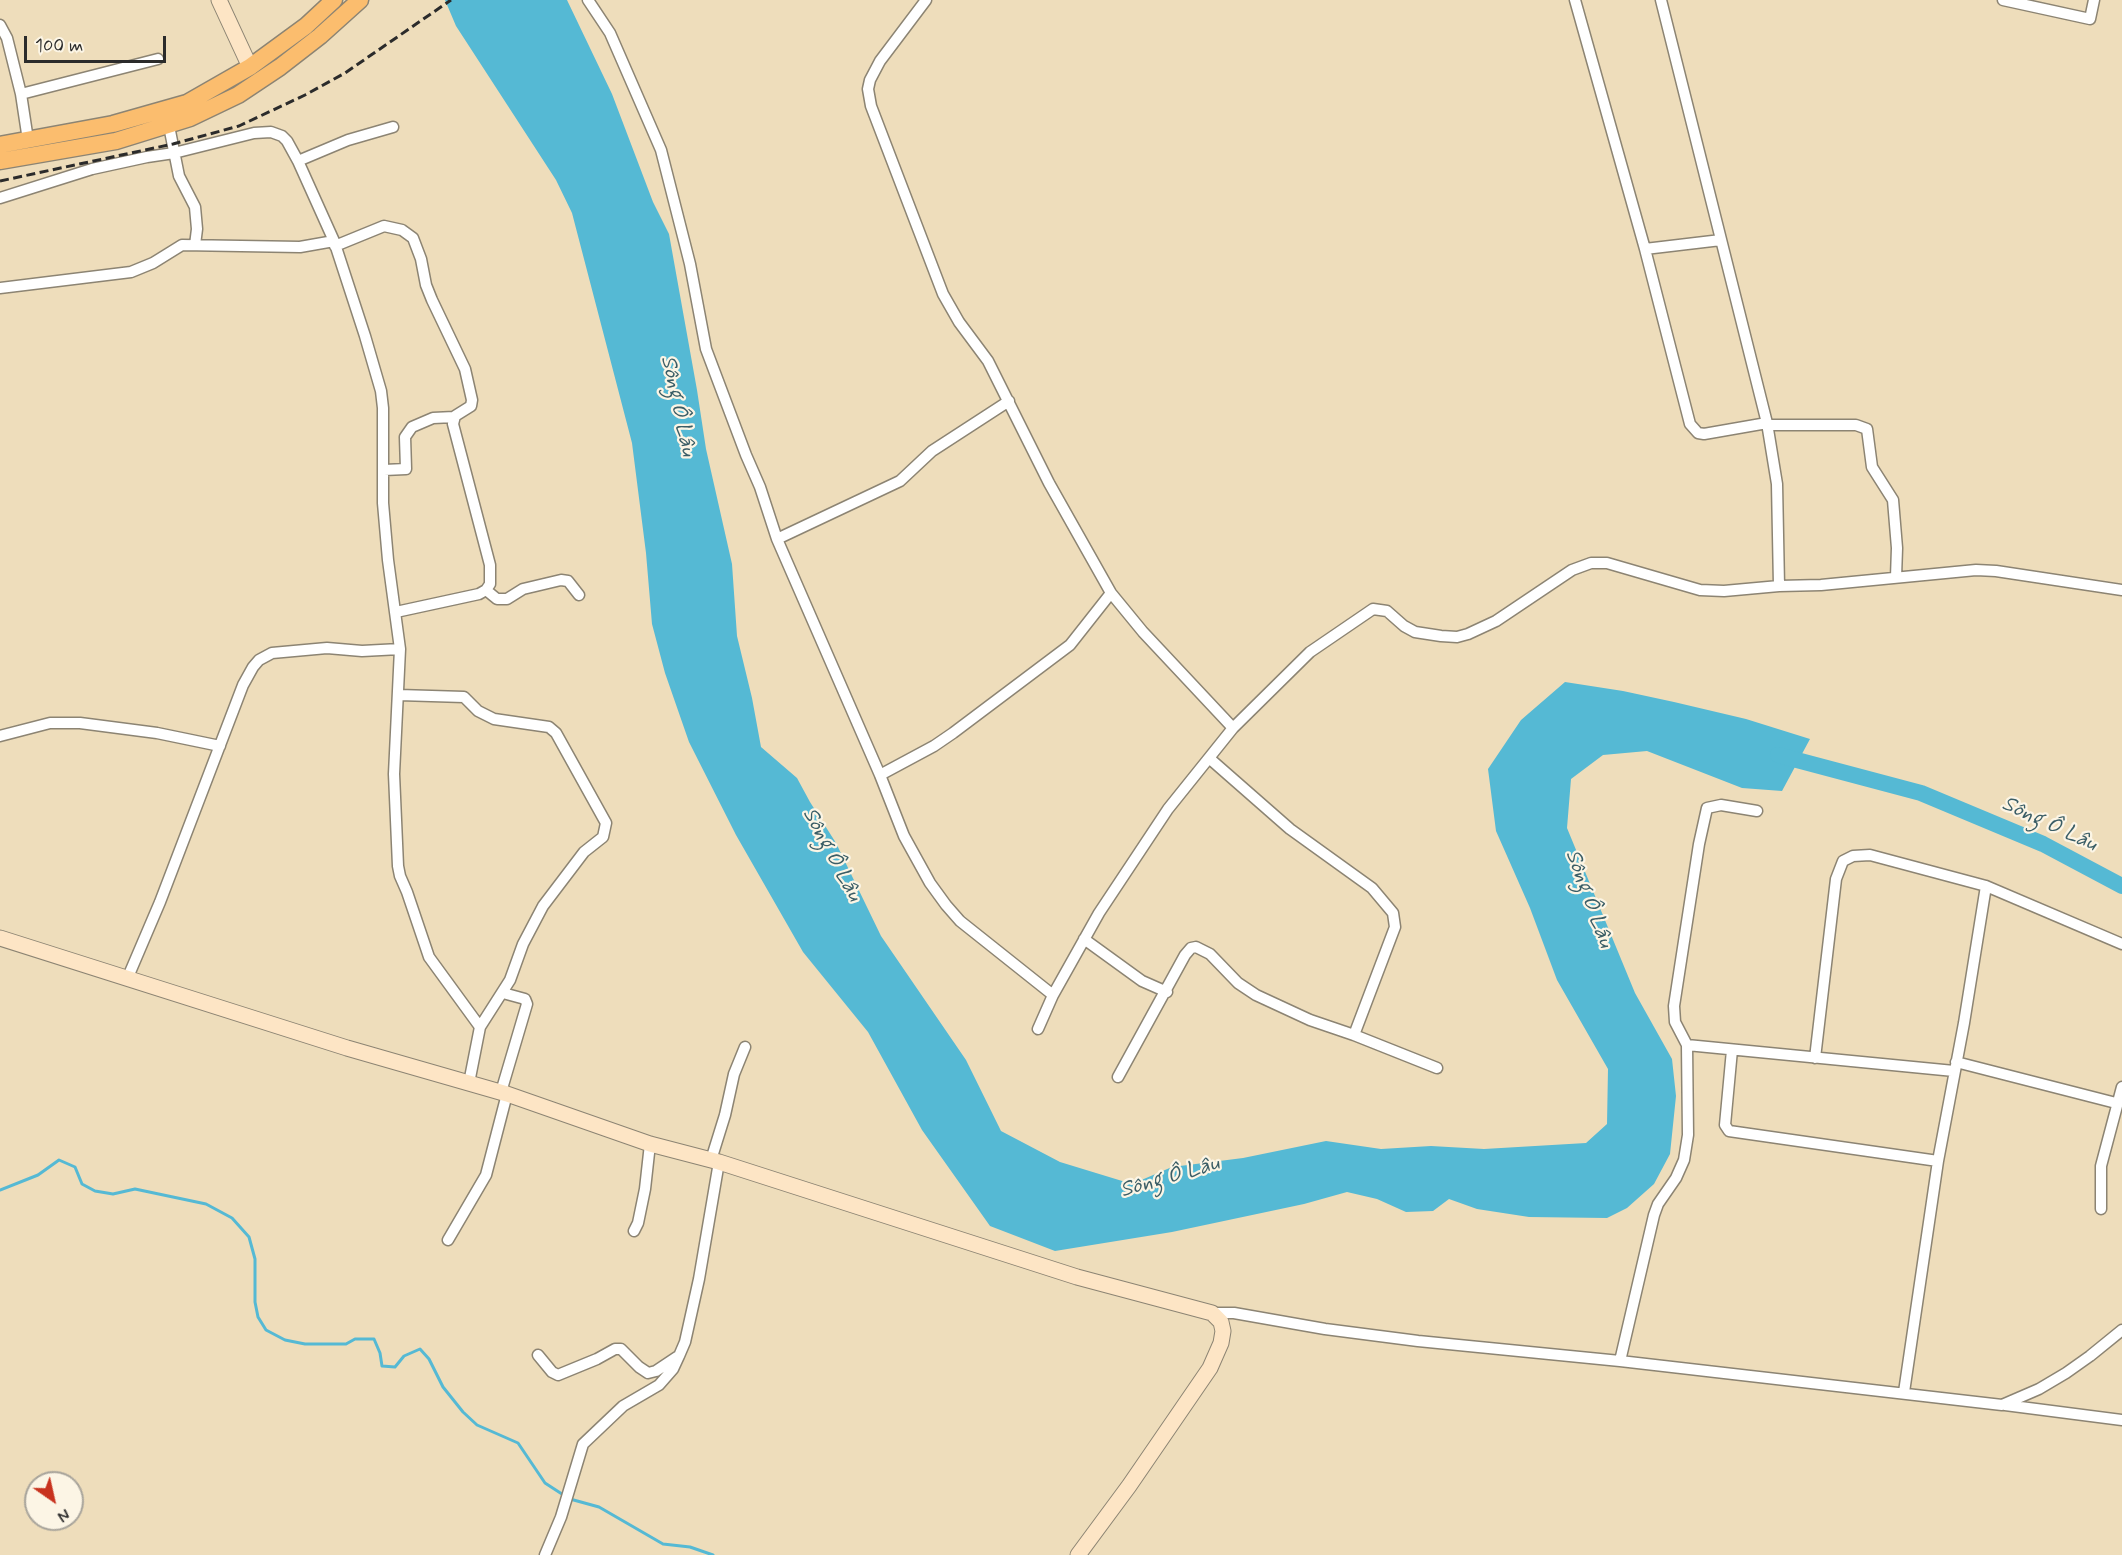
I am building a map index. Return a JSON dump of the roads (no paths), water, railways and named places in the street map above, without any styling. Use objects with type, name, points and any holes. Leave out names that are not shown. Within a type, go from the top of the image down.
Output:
[{"type":"highway","points":[[0,145],[113,124],[187,103],[250,67],[306,26],[334,0]]},
{"type":"highway","points":[[0,161],[116,141],[169,126],[238,95],[280,67],[320,36],[360,0]]},
{"type":"highway","points":[[113,124],[116,141]]},
{"type":"main road","points":[[219,0],[250,67]]},
{"type":"main road","points":[[0,938],[347,1048],[504,1093],[650,1144],[715,1161],[1077,1277],[1212,1313],[1221,1322],[1223,1331],[1221,1343],[1210,1368],[1078,1555]]},
{"type":"street","points":[[588,0],[610,33],[661,150],[690,264],[706,349],[760,487],[777,539],[912,853],[945,905],[975,934],[1053,995]]},
{"type":"street","points":[[926,0],[874,71],[870,80],[869,97],[943,294],[959,322],[988,361],[1049,483],[1111,593],[1143,632],[1233,728]]},
{"type":"street","points":[[1575,0],[1645,249],[1690,424],[1698,433],[1704,434],[1767,424],[1856,425],[1867,429],[1872,467],[1893,500],[1897,548],[1896,577]]},
{"type":"street","points":[[1661,0],[1767,424],[1777,484],[1779,585]]},
{"type":"street","points":[[2003,0],[2090,19],[2094,0]]},
{"type":"street","points":[[0,25],[7,38],[21,94],[28,140]]},
{"type":"street","points":[[21,94],[158,59]]},
{"type":"street","points":[[169,126],[179,176],[195,207],[197,229],[195,245]]},
{"type":"street","points":[[298,161],[348,140],[393,128]]},
{"type":"street","points":[[0,198],[92,169],[174,153],[254,133],[271,132],[282,136],[287,141],[334,243],[381,391],[383,503],[400,649],[394,774],[400,876],[429,957],[480,1027]]},
{"type":"street","points":[[0,288],[130,272],[153,263],[182,245],[300,247],[334,243],[384,226],[402,230],[413,238],[422,259],[426,285],[458,352],[468,380],[471,406],[454,417],[433,418],[412,427],[405,437],[406,469],[384,470]]},
{"type":"street","points":[[1645,249],[1721,240]]},
{"type":"street","points":[[777,539],[900,481],[932,451],[1009,401]]},
{"type":"street","points":[[396,612],[479,594],[490,584],[490,565],[453,424],[454,417]]},
{"type":"street","points":[[1038,1029],[1053,995],[1084,939],[1150,835],[1209,758],[1233,728],[1310,652],[1373,609],[1387,611],[1404,626],[1415,632],[1441,636],[1468,634],[1496,621],[1572,570],[1591,563],[1607,563],[1700,590],[1724,591],[1779,585],[1821,585],[1986,570],[2122,590]]},
{"type":"street","points":[[486,590],[497,599],[507,599],[524,589],[561,580],[568,581],[579,595]]},
{"type":"street","points":[[880,775],[943,740],[1070,645],[1111,593]]},
{"type":"street","points":[[128,977],[160,902],[243,685],[253,667],[266,655],[272,653],[327,648],[362,651],[400,649]]},
{"type":"street","points":[[399,695],[464,697],[478,711],[494,719],[549,727],[556,732],[604,819],[606,828],[603,837],[585,852],[543,906],[532,924],[503,993],[480,1027],[469,1083]]},
{"type":"street","points":[[0,736],[50,723],[80,723],[158,733],[220,746]]},
{"type":"street","points":[[1209,758],[1290,829],[1372,888],[1393,913],[1395,927],[1354,1035]]},
{"type":"street","points":[[1620,1361],[1654,1215],[1684,1160],[1689,1124],[1687,1045],[1675,1022],[1674,1006],[1699,844],[1707,808],[1721,805],[1757,811]]},
{"type":"street","points":[[1815,1058],[1836,879],[1843,861],[1853,855],[1870,855],[1986,886],[2122,944]]},
{"type":"street","points":[[1904,1392],[1938,1161],[1986,886]]},
{"type":"street","points":[[1084,939],[1142,981],[1167,992]]},
{"type":"street","points":[[1118,1077],[1167,992],[1185,955],[1196,946],[1210,954],[1238,983],[1256,995],[1310,1020],[1437,1068]]},
{"type":"street","points":[[448,1240],[486,1175],[527,1004],[525,999],[503,993]]},
{"type":"street","points":[[1687,1045],[1815,1058],[1955,1067],[2116,1103]]},
{"type":"street","points":[[545,1555],[561,1516],[583,1443],[622,1406],[659,1385],[673,1369],[679,1356],[699,1279],[715,1161],[734,1074],[745,1047]]},
{"type":"street","points":[[1732,1050],[1725,1125],[1729,1131],[1938,1161]]},
{"type":"street","points":[[2101,1209],[2101,1166],[2116,1103],[2122,1088]]},
{"type":"street","points":[[634,1231],[638,1223],[645,1189],[650,1144]]},
{"type":"street","points":[[1212,1313],[1234,1313],[1325,1329],[1418,1341],[1904,1392],[2122,1420]]},
{"type":"street","points":[[2002,1405],[2039,1389],[2066,1373],[2122,1330]]},
{"type":"street","points":[[538,1355],[552,1372],[558,1375],[597,1359],[615,1348],[621,1349],[648,1373],[656,1371],[679,1356]]},
{"type":"water","points":[[445,0],[567,0],[612,94],[653,202],[669,234],[706,449],[732,564],[737,636],[761,747],[797,778],[836,843],[881,936],[966,1060],[1001,1131],[1060,1162],[1132,1184],[1172,1167],[1243,1158],[1326,1141],[1381,1149],[1431,1146],[1484,1149],[1586,1143],[1607,1124],[1608,1069],[1557,980],[1530,908],[1496,831],[1488,769],[1521,720],[1565,682],[1674,702],[1746,719],[1810,739],[1782,791],[1742,788],[1647,751],[1603,755],[1571,779],[1567,828],[1635,993],[1672,1059],[1676,1096],[1670,1154],[1654,1184],[1627,1208],[1607,1218],[1529,1217],[1477,1209],[1449,1199],[1433,1211],[1406,1212],[1377,1199],[1347,1192],[1304,1204],[1172,1232],[1055,1251],[990,1226],[922,1130],[868,1032],[803,952],[736,835],[689,742],[665,673],[652,624],[646,553],[632,443],[572,213],[556,180],[456,26]]},
{"type":"waterway","name":"Sông Ô Lâu","points":[[1778,755],[1921,793],[2043,844],[2122,886]]},
{"type":"waterway","points":[[0,1190],[38,1175],[59,1160],[75,1167],[82,1184],[95,1191],[113,1194],[135,1189],[206,1204],[232,1218],[249,1237],[255,1259],[255,1302],[258,1317],[266,1330],[285,1340],[305,1344],[346,1344],[355,1339],[374,1339],[382,1366],[395,1367],[404,1356],[420,1349],[429,1359],[443,1387],[463,1412],[477,1425],[518,1443],[545,1483],[565,1496]]},
{"type":"waterway","points":[[570,1499],[599,1507],[663,1544],[690,1547],[713,1555]]},
{"type":"railway","points":[[0,181],[173,144],[239,126],[345,73],[451,0]]}]
